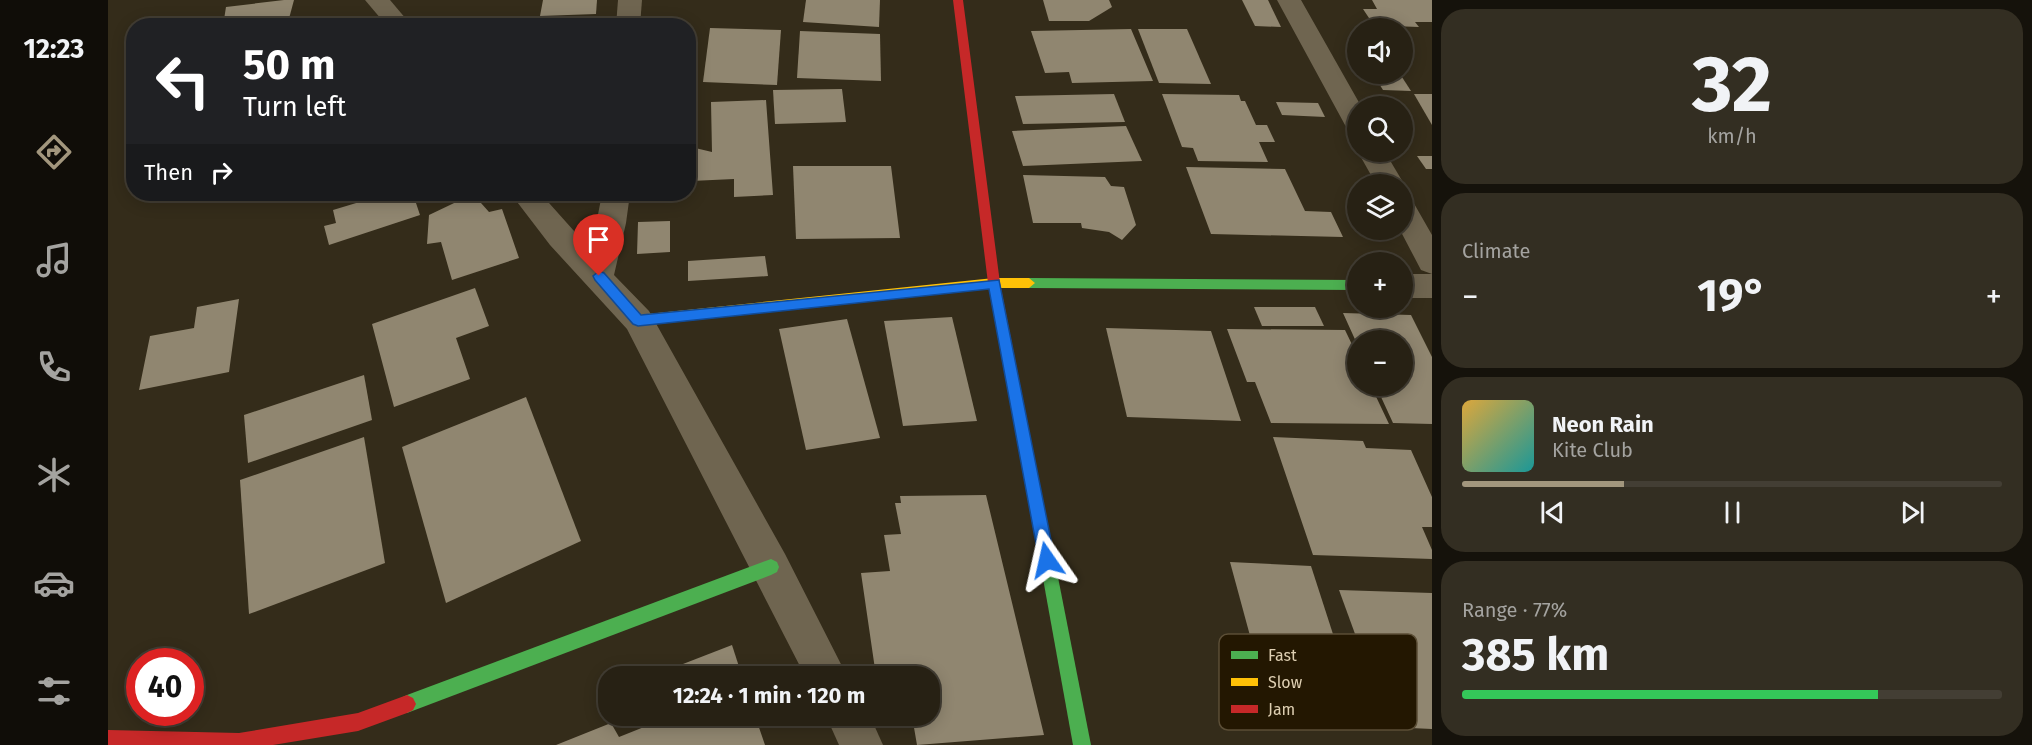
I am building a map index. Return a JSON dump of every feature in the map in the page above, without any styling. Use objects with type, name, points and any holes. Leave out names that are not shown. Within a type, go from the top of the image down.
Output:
[{"type":"street","points":[[377,0],[393,18]]},
{"type":"street","points":[[629,18],[630,0]]},
{"type":"street","points":[[958,0],[994,283],[1082,745]]},
{"type":"street","points":[[1289,0],[1347,105]]},
{"type":"street","points":[[531,201],[560,237],[638,320],[822,666]]},
{"type":"street","points":[[599,276],[612,224],[615,201]]},
{"type":"street","points":[[1413,227],[1432,261]]},
{"type":"street","points":[[638,320],[994,283],[1347,285]]},
{"type":"street","points":[[1413,286],[1432,286]]},
{"type":"street","points":[[108,739],[239,742],[358,722],[771,567]]},
{"type":"street","points":[[852,726],[862,745]]},
{"type":"building","points":[[294,0],[289,18],[224,18],[226,7]]},
{"type":"building","points":[[543,0],[597,0],[596,14],[540,16]]},
{"type":"building","points":[[806,0],[880,0],[879,27],[803,22]]},
{"type":"building","points":[[1043,0],[1109,0],[1112,7],[1089,21],[1049,21]]},
{"type":"building","points":[[1242,0],[1268,0],[1281,27],[1255,26]]},
{"type":"building","points":[[1372,0],[1432,0],[1432,22],[1415,22],[1419,27],[1413,27],[1413,18],[1369,18],[1363,9],[1377,9]]},
{"type":"building","points":[[710,28],[781,30],[777,85],[703,82]]},
{"type":"building","points":[[1131,29],[1153,81],[1072,83],[1069,72],[1045,73],[1031,31]]},
{"type":"building","points":[[1138,29],[1187,29],[1211,84],[1159,83]]},
{"type":"building","points":[[800,31],[880,34],[881,81],[797,78]]},
{"type":"building","points":[[1379,84],[1406,84],[1411,91],[1383,90]]},
{"type":"building","points":[[842,89],[846,122],[775,124],[773,90]]},
{"type":"building","points":[[1114,94],[1125,122],[1023,124],[1015,96]]},
{"type":"building","points":[[1162,94],[1239,95],[1241,101],[1245,101],[1256,125],[1267,125],[1275,142],[1259,142],[1268,162],[1198,161],[1193,148],[1182,147]]},
{"type":"building","points":[[1414,94],[1432,94],[1432,125]]},
{"type":"building","points":[[766,100],[773,195],[734,197],[734,179],[696,181],[696,148],[712,152],[711,102]]},
{"type":"building","points":[[1276,102],[1318,103],[1325,117],[1282,115]]},
{"type":"building","points":[[1126,126],[1142,161],[1023,166],[1012,131]]},
{"type":"building","points":[[1417,156],[1432,156],[1432,169],[1426,169]]},
{"type":"building","points":[[793,166],[891,166],[900,238],[796,239]]},
{"type":"building","points":[[1186,167],[1285,169],[1305,211],[1331,212],[1343,237],[1211,234]]},
{"type":"building","points":[[1023,175],[1105,177],[1111,186],[1124,187],[1136,225],[1122,240],[1109,232],[1082,228],[1081,223],[1033,223]]},
{"type":"building","points":[[363,201],[415,201],[420,215],[329,245],[324,226],[336,223],[333,210]]},
{"type":"building","points":[[458,201],[479,201],[489,212],[502,209],[519,258],[452,280],[441,242],[427,244],[429,215]]},
{"type":"building","points":[[670,221],[670,252],[637,254],[638,222]]},
{"type":"building","points":[[765,256],[768,276],[688,281],[688,261]]},
{"type":"building","points":[[475,288],[489,326],[456,338],[470,379],[394,407],[372,324]]},
{"type":"building","points":[[239,299],[229,372],[139,390],[150,336],[194,328],[197,307]]},
{"type":"building","points":[[1254,307],[1315,307],[1324,326],[1262,326]]},
{"type":"building","points":[[1343,313],[1347,313],[1347,318],[1412,318],[1432,357],[1432,424],[1393,423],[1381,396],[1413,396],[1413,330],[1351,330]]},
{"type":"building","points":[[952,317],[977,421],[903,426],[884,321]]},
{"type":"building","points":[[847,319],[880,438],[806,450],[779,329]]},
{"type":"building","points":[[1106,328],[1211,331],[1241,421],[1127,417]]},
{"type":"building","points":[[1227,329],[1345,330],[1347,334],[1347,396],[1376,396],[1389,424],[1271,423],[1255,382],[1247,382]]},
{"type":"building","points":[[364,375],[372,420],[248,463],[244,415]]},
{"type":"building","points":[[526,397],[581,541],[446,603],[402,447]]},
{"type":"building","points":[[364,437],[385,563],[249,614],[240,480]]},
{"type":"building","points":[[1273,437],[1363,441],[1366,448],[1411,450],[1432,497],[1432,527],[1422,527],[1432,550],[1432,559],[1313,555]]},
{"type":"building","points":[[986,495],[1044,735],[917,745],[914,726],[940,726],[940,666],[875,666],[861,573],[890,571],[884,535],[901,534],[895,503],[901,503],[900,496]]},
{"type":"building","points":[[1230,562],[1311,566],[1333,634],[1250,634]]},
{"type":"building","points":[[1339,590],[1432,593],[1432,729],[1417,728],[1417,634],[1355,634]]},
{"type":"building","points":[[732,645],[739,666],[678,666]]},
{"type":"building","points":[[604,726],[613,726],[619,737],[646,726],[758,726],[765,745],[556,745]]},
{"type":"traffic: fast","points":[[1029,283],[1347,285]]},
{"type":"traffic: fast","points":[[1036,501],[1082,745]]},
{"type":"traffic: fast","points":[[407,704],[771,567]]},
{"type":"traffic: slow","points":[[638,320],[994,283],[1029,283]]},
{"type":"traffic: jam","points":[[958,0],[994,283],[1036,501]]},
{"type":"traffic: jam","points":[[108,739],[239,742],[358,722],[407,704]]},
{"type":"route","points":[[599,276],[638,320],[994,283],[1047,560]]}]
